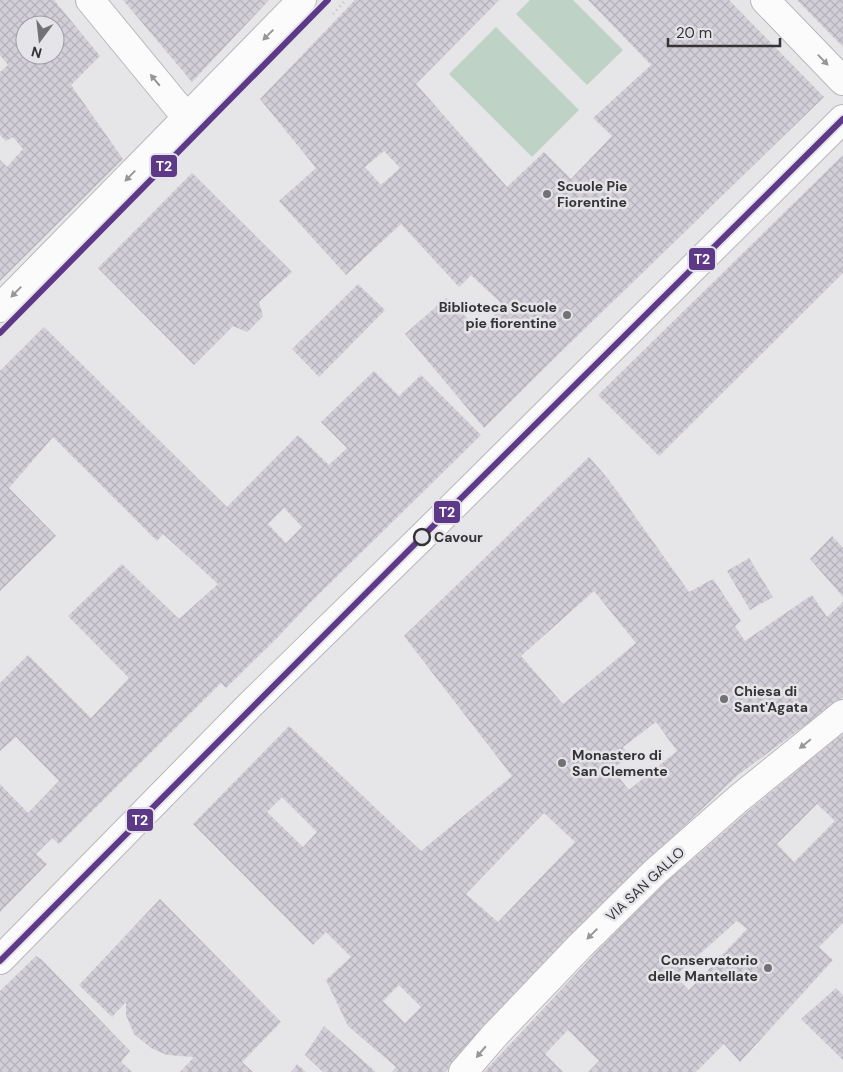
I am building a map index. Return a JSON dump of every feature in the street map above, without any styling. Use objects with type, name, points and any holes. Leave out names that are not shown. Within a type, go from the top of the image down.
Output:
[{"type":"street","points":[[90,0],[187,118]]},
{"type":"street","points":[[0,308],[302,0]]},
{"type":"street","points":[[765,0],[843,81]]},
{"type":"street","points":[[0,960],[249,706],[843,119]]},
{"type":"street","name":"VIA SAN GALLO","points":[[463,1072],[507,1022],[654,872],[738,799],[843,714]]},
{"type":"green space","points":[[530,0],[573,0],[623,50],[587,85],[516,14]]},
{"type":"green space","points":[[496,27],[579,110],[532,157],[449,74]]},
{"type":"building","points":[[0,0],[54,0],[100,56],[71,85],[123,159],[0,281],[0,160],[7,167],[23,149],[13,137],[6,141],[0,135],[0,72],[8,65],[0,55]]},
{"type":"building","points":[[123,0],[269,0],[192,82]]},
{"type":"building","points":[[355,0],[499,0],[416,84],[507,187],[544,152],[571,179],[612,136],[593,118],[651,65],[588,0],[729,0],[824,97],[484,428],[405,334],[446,298],[480,330],[504,306],[471,275],[459,287],[401,224],[346,275],[279,201],[316,168],[260,99]],"holes":[[[384,151],[400,168],[381,185],[365,167]]]},
{"type":"building","points":[[797,0],[843,0],[843,47]]},
{"type":"building","points":[[843,155],[843,273],[659,456],[598,395]]},
{"type":"building","points":[[192,173],[292,272],[259,302],[263,316],[247,332],[233,326],[194,365],[98,268]]},
{"type":"building","points":[[358,284],[385,310],[319,377],[292,349]]},
{"type":"building","points":[[44,327],[227,507],[298,435],[329,465],[347,448],[321,422],[374,371],[399,396],[421,375],[481,435],[226,688],[221,683],[59,844],[52,838],[36,854],[47,864],[0,912],[0,784],[28,813],[59,781],[16,737],[0,751],[0,683],[28,655],[91,718],[129,678],[68,616],[122,564],[179,619],[218,584],[163,534],[157,541],[53,437],[9,488],[56,536],[0,591],[0,371]],"holes":[[[284,508],[302,527],[286,543],[268,524]]]},
{"type":"building","name":"Monastero di San Clemente","points":[[589,457],[609,480],[689,592],[713,579],[741,621],[735,626],[745,641],[812,595],[827,617],[843,602],[843,697],[738,775],[594,911],[446,1072],[392,1072],[396,1067],[348,1026],[326,980],[351,957],[326,932],[313,945],[193,824],[289,726],[421,851],[512,776],[404,636]],"holes":[[[594,591],[636,643],[563,704],[521,656]],[[656,722],[677,751],[629,790],[612,769],[630,757],[623,747]],[[282,797],[317,832],[303,847],[267,812]],[[544,813],[575,842],[498,922],[466,894]],[[399,985],[421,1007],[405,1023],[383,1001]]]},
{"type":"building","points":[[832,536],[843,548],[843,597],[810,559]]},
{"type":"building","points":[[749,558],[773,597],[750,610],[727,571]]},
{"type":"building","name":"Conservatorio delle Mantellate","points":[[843,733],[843,923],[819,947],[833,960],[740,1062],[724,1044],[696,1072],[588,1072],[599,1061],[568,1030],[545,1054],[563,1072],[484,1072],[652,894]],"holes":[[[817,804],[835,821],[794,862],[777,844]],[[737,921],[747,929],[689,990],[675,976]]]},
{"type":"building","points":[[160,899],[281,1022],[242,1062],[253,1072],[180,1072],[194,1057],[167,1055],[151,1048],[134,1034],[126,1015],[126,1002],[112,1017],[79,985]]},
{"type":"building","points":[[36,956],[130,1051],[121,1062],[132,1072],[0,1072],[0,991]]},
{"type":"building","points":[[836,988],[843,995],[843,1060],[801,1019]]},
{"type":"building","points":[[324,1026],[376,1072],[323,1072],[305,1055]]},
{"type":"building","points":[[297,1064],[306,1072],[291,1072]]},
{"type":"transit line","name":"T2","points":[[0,333],[328,0]]},
{"type":"transit line","name":"T2","points":[[0,961],[422,537],[843,119]]},
{"type":"place","name":"Scuole Pie Fiorentine","points":[[547,194]]},
{"type":"place","name":"Biblioteca Scuole pie fiorentine","points":[[567,315]]},
{"type":"place","name":"Cavour","points":[[422,537]]},
{"type":"place","name":"Chiesa di Sant'Agata","points":[[724,699]]},
{"type":"place","name":"Monastero di San Clemente","points":[[562,763]]},
{"type":"place","name":"Conservatorio delle Mantellate","points":[[768,968]]}]
